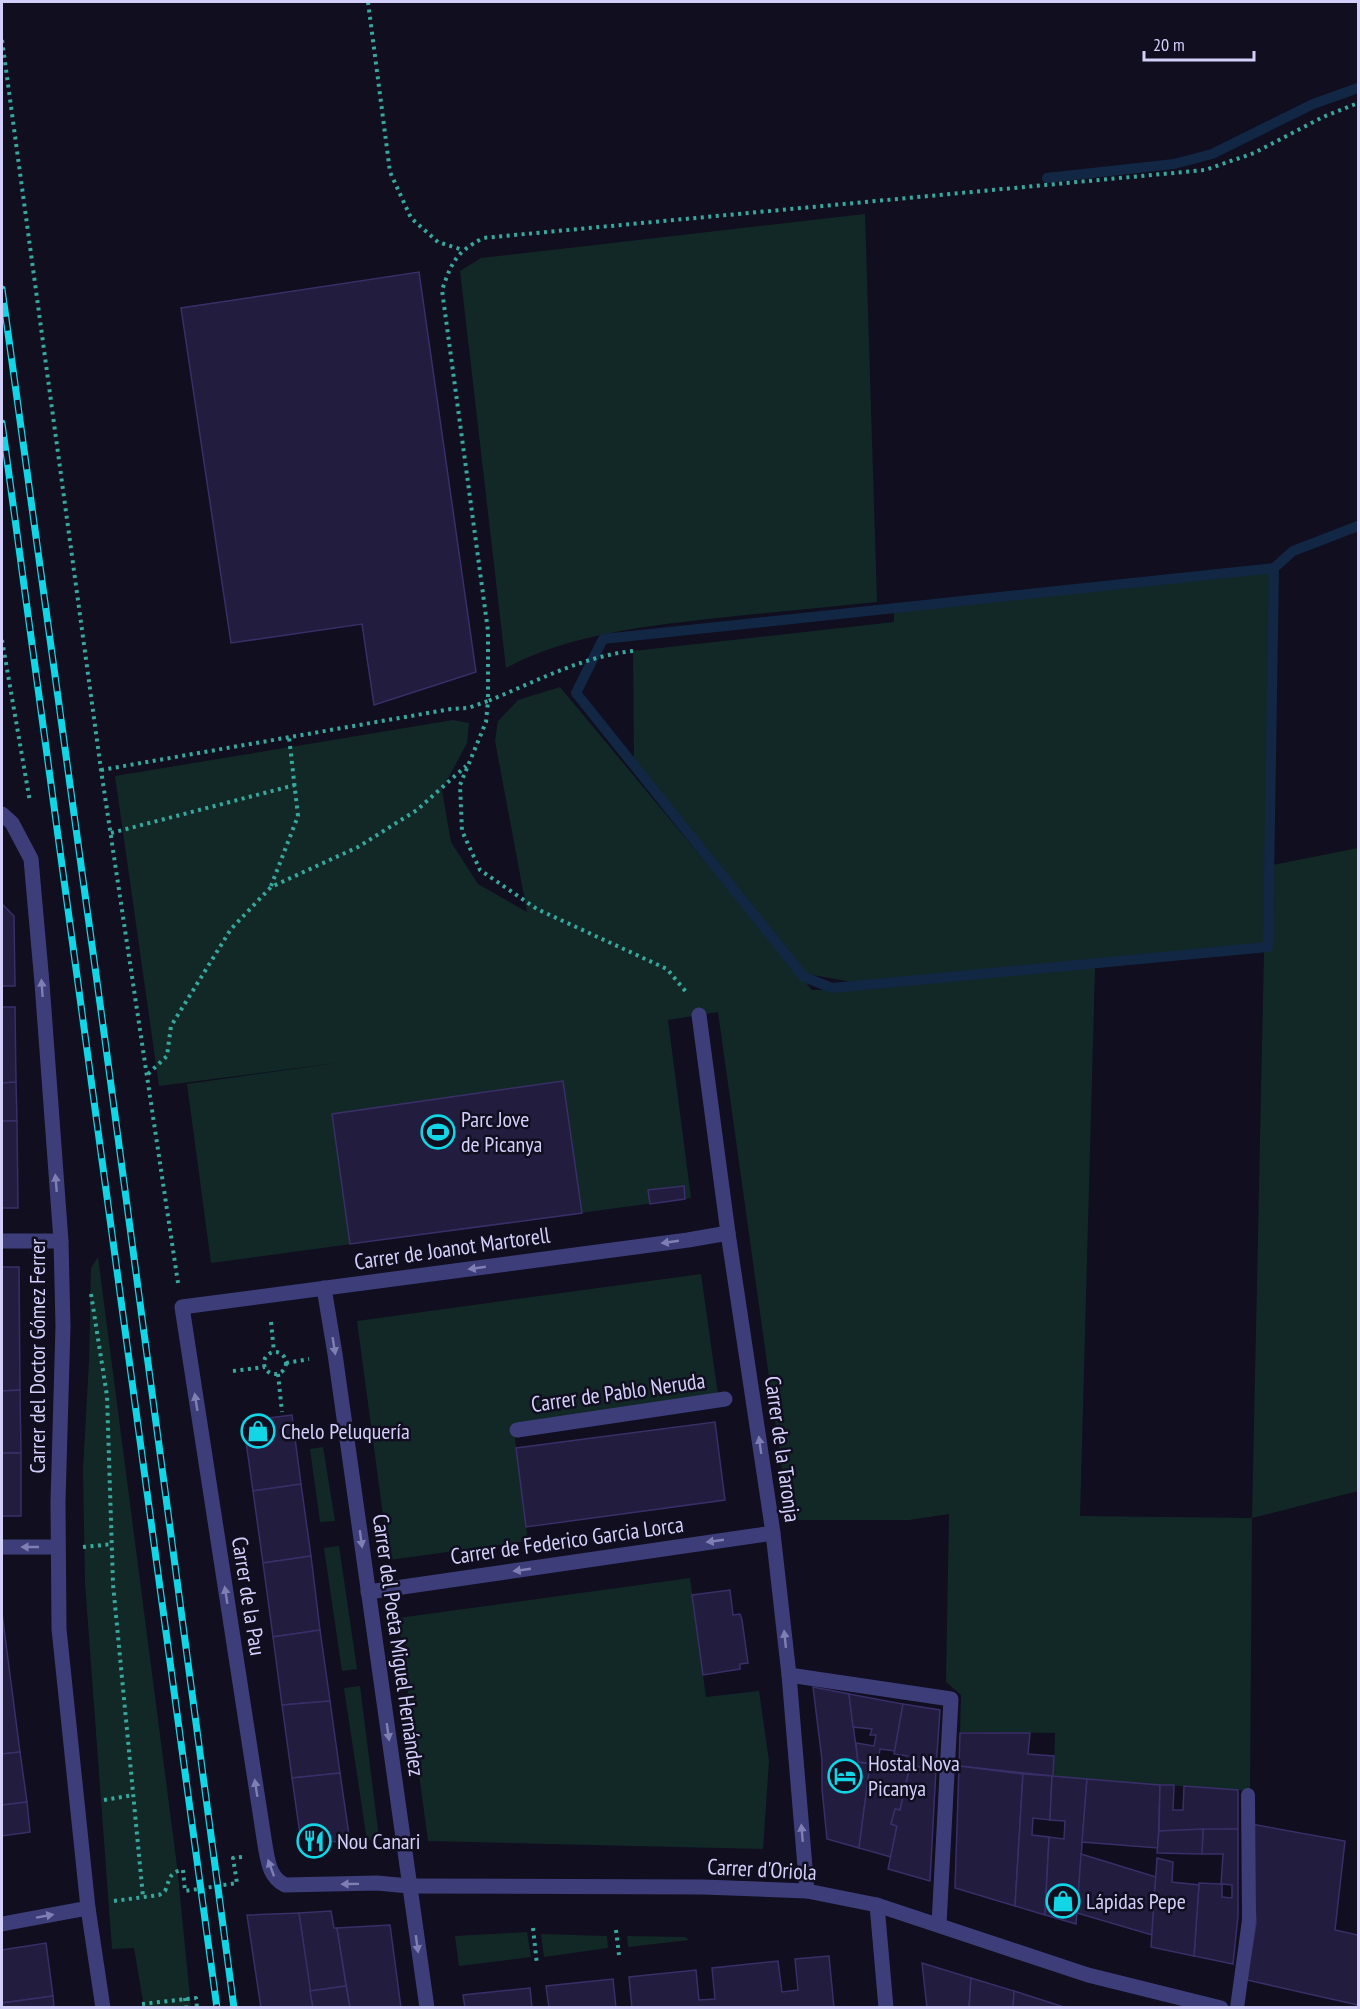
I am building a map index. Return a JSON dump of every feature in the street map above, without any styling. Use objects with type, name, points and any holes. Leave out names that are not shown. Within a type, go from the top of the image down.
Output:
[{"type":"street","name":"Carrer del Doctor Gómez Ferrer","points":[[5,823],[31,859],[61,1241],[63,1326],[58,1547],[59,1629],[88,1908],[103,2007]]},
{"type":"street","name":"Carrer de la Taronja","points":[[699,1015],[728,1233],[773,1533],[789,1675],[807,1891]]},
{"type":"street","name":"Carrer de Joanot Martorell","points":[[182,1307],[728,1233]]},
{"type":"street","points":[[2,1242],[61,1241]]},
{"type":"street","name":"Carrer del Poeta Miguel Hernández","points":[[324,1288],[427,2007]]},
{"type":"street","name":"Carrer de la Pau","points":[[182,1307],[265,1845],[271,1871],[277,1881],[285,1885]]},
{"type":"street","name":"Carrer de Pablo Neruda","points":[[517,1430],[725,1399]]},
{"type":"street","name":"Carrer de Federico Garcia Lorca","points":[[368,1592],[773,1533]]},
{"type":"street","points":[[2,1547],[58,1547]]},
{"type":"street","points":[[789,1675],[951,1699],[939,1924]]},
{"type":"street","name":"Carrer d'Oriola","points":[[285,1885],[377,1883],[409,1886],[703,1887],[807,1891],[878,1905],[1088,1975],[1221,2007]]},
{"type":"street","points":[[878,1905],[886,2007]]},
{"type":"street","points":[[2,1924],[88,1908]]},
{"type":"lane","points":[[1237,2007],[1249,1920],[1248,1795]]},
{"type":"path","points":[[368,2],[390,172],[411,218],[438,242],[464,250]]},
{"type":"path","points":[[2,40],[101,770],[182,1307]]},
{"type":"path","points":[[699,1015],[685,991],[667,969],[537,909],[480,870],[462,831],[460,785],[486,722],[489,701],[488,631],[442,290],[452,262],[464,250],[483,238],[1205,170],[1254,153],[1323,117],[1359,103]]},
{"type":"path","points":[[101,770],[451,709],[468,708],[615,652],[633,651]]},
{"type":"path","points":[[271,887],[298,816],[289,737]]},
{"type":"path","points":[[148,1074],[167,1056],[171,1026],[231,929],[271,887],[358,848],[417,810],[469,764]]},
{"type":"path","points":[[111,833],[295,786]]},
{"type":"path","points":[[271,1322],[274,1352]]},
{"type":"path","points":[[265,1367],[272,1374],[284,1371],[286,1363],[284,1356],[274,1352]]},
{"type":"path","points":[[265,1367],[267,1356],[274,1352]]},
{"type":"path","points":[[286,1363],[314,1358]]},
{"type":"path","points":[[232,1371],[265,1367]]},
{"type":"path","points":[[278,1374],[282,1412]]},
{"type":"path","points":[[79,1546],[112,1544]]},
{"type":"path","points":[[97,1802],[134,1795]]},
{"type":"path","points":[[106,1902],[159,1895],[165,1891],[169,1876],[183,1870],[185,1891],[237,1883],[233,1858],[246,1856]]},
{"type":"path","points":[[533,1928],[537,1965]]},
{"type":"path","points":[[616,1930],[619,1956]]},
{"type":"path","points":[[185,1998],[186,2007]]},
{"type":"path","points":[[142,2004],[196,1998],[197,2007]]},
{"type":"green space","points":[[865,214],[877,602],[642,627],[558,646],[506,668],[460,271],[481,258]]},
{"type":"green space","points":[[1276,565],[1267,866],[1358,848],[1358,1491],[1252,1518],[1250,1791],[1054,1777],[1055,1733],[960,1732],[961,1695],[946,1682],[949,1514],[909,1520],[789,1520],[718,1012],[668,1020],[691,1198],[211,1263],[187,1084],[344,1062],[159,1086],[115,776],[453,720],[469,723],[467,743],[442,790],[451,842],[478,884],[527,912],[495,741],[498,721],[518,700],[560,687],[812,990],[886,988],[807,974],[634,766],[633,651],[894,622],[894,612]],"holes":[[[1264,952],[1252,1518],[1080,1516],[1095,967]]]},
{"type":"green space","points":[[98,1257],[177,1866],[191,2007],[144,2007],[134,1948],[112,1949],[85,1583],[83,1470],[91,1268]]},
{"type":"green space","points":[[701,1274],[718,1395],[513,1423],[528,1541],[389,1560],[357,1321]]},
{"type":"green space","points":[[323,1447],[335,1521],[320,1522],[310,1449]]},
{"type":"green space","points":[[339,1546],[357,1669],[342,1671],[324,1548]]},
{"type":"green space","points":[[690,1578],[706,1697],[759,1691],[769,1761],[763,1849],[428,1841],[398,1618]]},
{"type":"green space","points":[[360,1686],[379,1838],[367,1841],[344,1688]]},
{"type":"green space","points":[[527,1932],[531,1957],[459,1966],[455,1936]]},
{"type":"green space","points":[[541,1934],[607,1936],[608,1948],[544,1957]]},
{"type":"green space","points":[[627,1936],[685,1937],[689,1940],[628,1947]]},
{"type":"building","points":[[419,272],[476,672],[374,705],[362,624],[231,643],[181,308]]},
{"type":"building","points":[[2,904],[14,916],[15,986],[2,986]]},
{"type":"building","points":[[2,1007],[15,1007],[16,1082],[2,1083]]},
{"type":"building","points":[[563,1081],[582,1213],[350,1244],[332,1114]]},
{"type":"building","points":[[16,1082],[17,1121],[2,1121],[2,1083]]},
{"type":"building","points":[[2,1121],[17,1121],[18,1208],[2,1208]]},
{"type":"building","points":[[684,1186],[685,1199],[650,1204],[648,1190]]},
{"type":"building","points":[[2,1267],[19,1267],[20,1390],[2,1391]]},
{"type":"building","points":[[20,1390],[21,1453],[2,1453],[2,1391]]},
{"type":"building","points":[[292,1415],[301,1484],[253,1491],[243,1421]]},
{"type":"building","points":[[715,1422],[725,1500],[526,1527],[516,1448]]},
{"type":"building","points":[[2,1453],[21,1453],[21,1516],[2,1516]]},
{"type":"building","points":[[301,1484],[311,1556],[263,1563],[253,1491]]},
{"type":"building","points":[[311,1556],[320,1630],[273,1637],[263,1563]]},
{"type":"building","points":[[730,1590],[733,1615],[740,1614],[742,1620],[748,1663],[740,1664],[740,1669],[703,1675],[692,1595]]},
{"type":"building","points":[[2,1613],[20,1752],[2,1754]]},
{"type":"building","points":[[320,1630],[330,1701],[282,1705],[273,1637]]},
{"type":"building","name":"Hostal Nova Picanya","points":[[813,1687],[849,1694],[858,1762],[870,1764],[859,1848],[827,1839],[822,1789],[822,1760]]},
{"type":"building","points":[[849,1694],[903,1704],[895,1751],[880,1749],[878,1764],[858,1762],[856,1743],[874,1746],[876,1735],[870,1735],[872,1729],[853,1727]]},
{"type":"building","points":[[330,1701],[340,1773],[292,1778],[282,1705]]},
{"type":"building","points":[[903,1704],[940,1710],[936,1769],[906,1766],[907,1756],[894,1754]]},
{"type":"building","points":[[960,1733],[1030,1733],[1028,1754],[1054,1756],[1053,1776],[959,1766]]},
{"type":"building","points":[[20,1752],[27,1802],[2,1805],[2,1754]]},
{"type":"building","points":[[870,1764],[910,1766],[900,1810],[895,1809],[891,1824],[897,1826],[891,1857],[859,1848]]},
{"type":"building","points":[[910,1766],[936,1769],[930,1881],[888,1869],[897,1826],[891,1824],[895,1809],[900,1810]]},
{"type":"building","points":[[959,1766],[1023,1774],[1015,1906],[955,1888]]},
{"type":"building","points":[[340,1773],[350,1842],[301,1841],[292,1778]]},
{"type":"building","points":[[1023,1774],[1052,1776],[1050,1820],[1033,1818],[1032,1835],[1049,1837],[1045,1915],[1015,1906]]},
{"type":"building","points":[[1052,1776],[1087,1779],[1076,1924],[1045,1915],[1049,1837],[1064,1839],[1065,1821],[1050,1820]]},
{"type":"building","points":[[1087,1779],[1160,1785],[1158,1848],[1082,1842]]},
{"type":"building","points":[[1160,1785],[1174,1785],[1173,1810],[1183,1810],[1184,1786],[1238,1790],[1238,1829],[1159,1831]]},
{"type":"building","points":[[27,1802],[30,1832],[2,1836],[2,1805]]},
{"type":"building","points":[[1251,1824],[1345,1841],[1335,1930],[1358,1935],[1358,2005],[1247,1980],[1256,1923]]},
{"type":"building","points":[[1203,1829],[1238,1829],[1238,1916],[1233,1964],[1194,1956],[1199,1883],[1221,1884],[1223,1854],[1202,1854]],"holes":[[[1222,1884],[1232,1885],[1232,1898],[1222,1897]]]},
{"type":"building","points":[[1203,1829],[1202,1854],[1157,1853],[1159,1831]]},
{"type":"building","points":[[1081,1854],[1156,1877],[1152,1935],[1077,1913]]},
{"type":"building","points":[[1157,1858],[1173,1862],[1172,1882],[1199,1885],[1194,1956],[1151,1947]]},
{"type":"building","points":[[331,1911],[334,1928],[337,1928],[346,1986],[310,1991],[299,1913]]},
{"type":"building","points":[[299,1913],[313,2008],[261,2008],[247,1915]]},
{"type":"building","points":[[390,1925],[401,2008],[350,2008],[337,1928]]},
{"type":"building","points":[[46,1943],[53,1996],[2,2003],[2,1950]]},
{"type":"building","points":[[829,1956],[834,2008],[632,2008],[629,1977],[696,1970],[699,2000],[715,1999],[712,1968],[778,1961],[782,1992],[798,1990],[795,1959]]},
{"type":"building","points":[[922,1963],[971,1978],[969,2008],[927,2008]]},
{"type":"building","points":[[971,1978],[1014,1991],[1013,2008],[969,2008]]},
{"type":"building","points":[[613,1979],[616,2008],[549,2008],[546,1986]]},
{"type":"building","points":[[346,1986],[350,2008],[313,2008],[310,1991]]},
{"type":"building","points":[[530,1988],[532,2008],[465,2008],[463,1995]]},
{"type":"building","points":[[1014,1991],[1039,1999],[1067,2008],[1013,2008]]},
{"type":"building","points":[[53,1996],[54,2008],[2,2008],[2,2003]]},
{"type":"waterway","points":[[1047,178],[1174,164],[1212,154],[1313,104],[1358,88]]},
{"type":"waterway","points":[[1274,568],[603,639],[576,693],[804,977],[832,988],[1268,947],[1274,568],[1293,551],[1358,526]]},
{"type":"railway","points":[[2,289],[234,2008]]},
{"type":"railway","points":[[2,423],[217,2008]]},
{"type":"place","name":"Parc Jove de Picanya","points":[[438,1132]]},
{"type":"place","name":"Chelo Peluquería","points":[[258,1431]]},
{"type":"place","name":"Hostal Nova Picanya","points":[[845,1776]]},
{"type":"place","name":"Nou Canari","points":[[314,1841]]},
{"type":"place","name":"Lápidas Pepe","points":[[1063,1901]]}]
